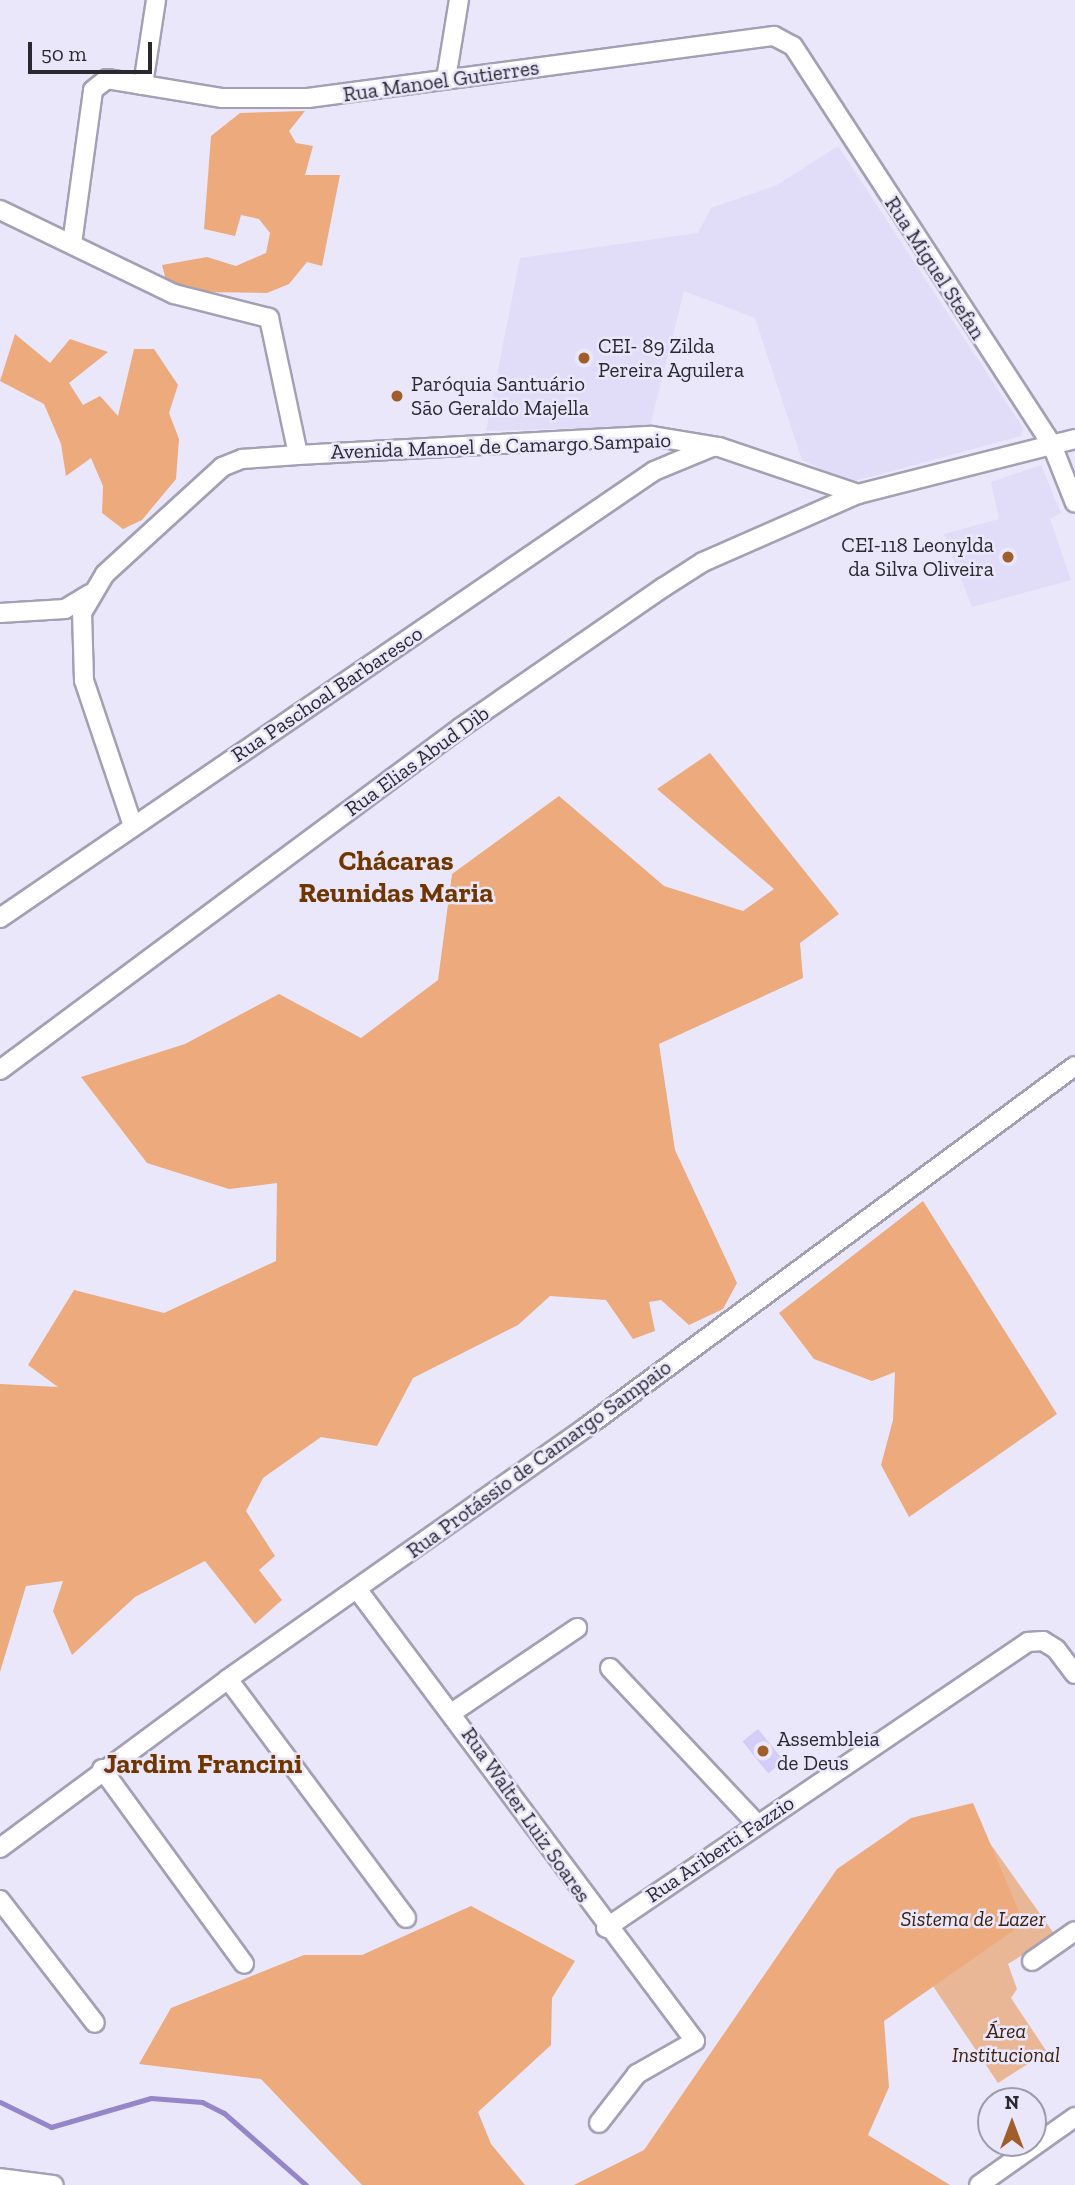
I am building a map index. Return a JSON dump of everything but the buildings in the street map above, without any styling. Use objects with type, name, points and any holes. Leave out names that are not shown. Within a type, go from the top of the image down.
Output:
[{"type":"street","points":[[143,85],[156,0]]},
{"type":"street","points":[[446,79],[459,0]]},
{"type":"street","name":"Rua Manoel Gutierres","points":[[72,244],[98,82],[143,85],[222,98],[308,98],[774,36],[784,40]]},
{"type":"street","name":"Rua Miguel Stefan","points":[[784,40],[1052,445],[1075,503]]},
{"type":"street","points":[[0,210],[174,294],[270,318],[298,455]]},
{"type":"street","points":[[651,436],[658,453],[654,471]]},
{"type":"street","name":"Avenida Manoel de Camargo Sampaio","points":[[0,613],[42,612],[71,607],[90,594],[222,467],[242,459],[651,436],[719,447],[858,494]]},
{"type":"street","points":[[858,494],[1075,439]]},
{"type":"street","name":"Rua Paschoal Barbaresco","points":[[0,918],[654,471],[697,450],[719,447]]},
{"type":"street","name":"Rua Elias Abud Dib","points":[[0,1070],[460,728],[664,587],[702,562],[858,494]]},
{"type":"street","name":"Avenida Manoel de Camargo Sampaio","points":[[42,612],[82,620],[90,594]]},
{"type":"street","points":[[82,620],[84,680],[133,826]]},
{"type":"street","name":"Rua Protássio de Camargo Sampaio","points":[[0,1848],[102,1769],[357,1589],[1075,1066]]},
{"type":"street","name":"Rua Walter Luiz Soares","points":[[357,1589],[453,1712],[606,1928],[695,2041],[636,2074],[599,2123]]},
{"type":"street","points":[[453,1712],[577,1628]]},
{"type":"street","name":"Rua Ariberti Fazzio","points":[[606,1928],[1028,1642],[1043,1641],[1056,1649],[1075,1674]]},
{"type":"street","points":[[610,1668],[757,1824]]},
{"type":"street","points":[[228,1679],[405,1918]]},
{"type":"street","points":[[102,1769],[244,1964]]},
{"type":"street","points":[[0,1899],[94,2023]]},
{"type":"street","points":[[1032,1961],[1075,1931]]},
{"type":"street","points":[[978,2185],[1075,2117]]},
{"type":"street","points":[[0,2178],[54,2185]]},
{"type":"shaded area","points":[[838,146],[1023,428],[1021,436],[851,482],[802,460],[755,318],[684,291],[650,426],[486,431],[520,258],[698,233],[711,208],[777,185]]},
{"type":"shaded area","name":"CEI-118 Leonylda da Silva Oliveira","points":[[1041,465],[1061,513],[1050,519],[1071,580],[972,607],[944,534],[999,519],[991,482]]},
{"type":"green space","points":[[305,111],[289,131],[296,143],[313,146],[305,175],[340,175],[322,266],[307,262],[289,284],[267,293],[202,292],[166,280],[162,265],[207,257],[236,266],[266,253],[270,233],[259,219],[241,215],[235,236],[204,229],[211,136],[240,113]]},
{"type":"green space","points":[[15,334],[50,363],[70,339],[108,352],[69,383],[83,405],[100,396],[118,416],[134,349],[154,349],[178,385],[169,413],[179,439],[176,479],[142,520],[123,529],[102,513],[103,486],[91,458],[66,476],[61,444],[44,404],[0,381]]},
{"type":"green space","points":[[710,753],[839,914],[800,943],[803,978],[659,1044],[675,1150],[737,1283],[723,1309],[689,1325],[661,1300],[649,1302],[655,1331],[633,1339],[606,1300],[550,1296],[518,1325],[413,1378],[377,1446],[321,1437],[263,1478],[246,1511],[275,1556],[259,1570],[282,1600],[255,1624],[205,1561],[135,1597],[72,1655],[53,1611],[63,1581],[26,1586],[0,1672],[0,1384],[58,1387],[28,1365],[74,1290],[164,1313],[276,1261],[277,1183],[229,1189],[147,1163],[81,1077],[185,1044],[279,994],[361,1038],[438,980],[452,874],[559,796],[664,886],[743,911],[774,889],[657,789]]},
{"type":"green space","points":[[923,1201],[1057,1414],[909,1517],[881,1465],[893,1420],[895,1372],[872,1381],[814,1359],[779,1313]]},
{"type":"green space","points":[[973,1803],[1024,1923],[884,2021],[889,2087],[868,2135],[950,2185],[574,2185],[644,2150],[837,1869],[911,1818]]},
{"type":"green space","name":"Sistema de Lazer","points":[[987,1839],[1055,1935],[1008,1964],[1017,1989],[1011,1998],[1047,2052],[998,2083],[884,1913]]},
{"type":"green space","points":[[471,1906],[575,1961],[552,1998],[551,2045],[478,2112],[491,2144],[525,2185],[362,2185],[261,2079],[139,2064],[171,2008],[304,1955],[362,1955]]},
{"type":"waterway","points":[[0,2102],[51,2127],[151,2098],[202,2102],[224,2113],[306,2185]]},
{"type":"place","name":"CEI- 89 Zilda Pereira Aguilera","points":[[584,358]]},
{"type":"place","name":"Paróquia Santuário São Geraldo Majella","points":[[397,396]]},
{"type":"place","name":"CEI-118 Leonylda da Silva Oliveira","points":[[1008,557]]},
{"type":"place","name":"Assembleia de Deus","points":[[763,1751]]},
{"type":"district","name":"Chácaras Reunidas Maria","points":[[396,877]]},
{"type":"district","name":"Jardim Francini","points":[[203,1764]]},
{"type":"park label","name":"Área Institucional","points":[[1006,2043]]}]
